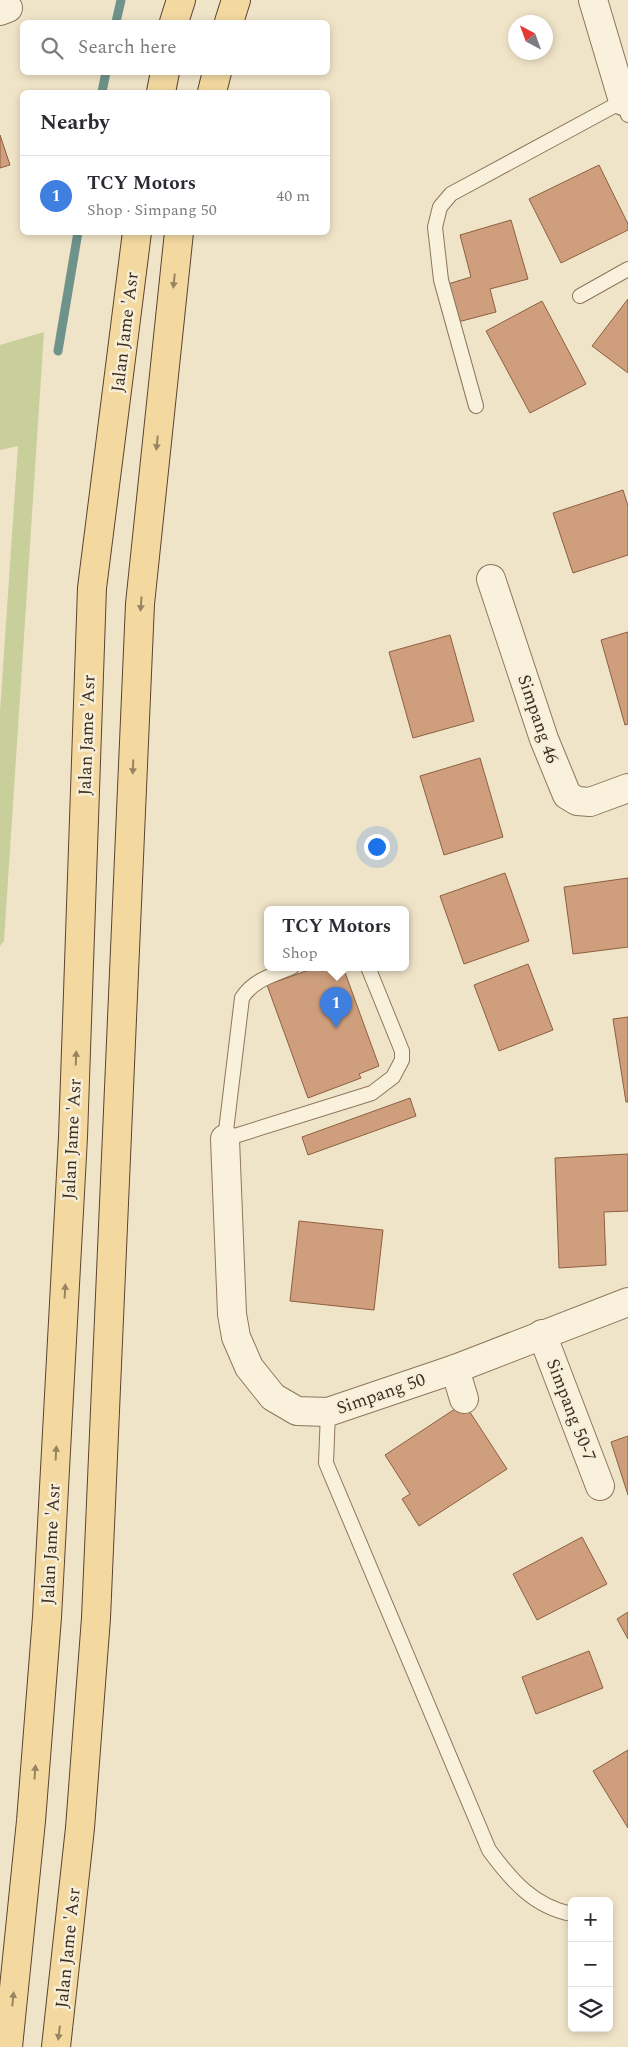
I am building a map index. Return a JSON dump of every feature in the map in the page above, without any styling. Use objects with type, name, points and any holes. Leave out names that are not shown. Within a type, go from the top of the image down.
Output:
[{"type":"main road","points":[[175,20],[181,0]]},
{"type":"main road","points":[[230,20],[236,0]]},
{"type":"main road","points":[[161,90],[164,75]]},
{"type":"main road","points":[[212,90],[216,75]]},
{"type":"main road","name":"Jalan Jame 'Asr","points":[[8,2047],[32,1821],[47,1617],[73,1137],[92,588],[137,235]]},
{"type":"main road","name":"Jalan Jame 'Asr","points":[[56,2047],[80,1828],[96,1618],[140,604],[179,235]]},
{"type":"street","points":[[593,0],[625,108]]},
{"type":"street","name":"Simpang 46","points":[[491,579],[544,739],[566,795],[577,801],[590,802],[628,788]]},
{"type":"street","name":"Simpang 50","points":[[225,1139],[232,1314],[236,1338],[249,1367],[273,1397],[297,1411],[328,1412],[454,1368],[628,1302]]},
{"type":"street","name":"Simpang 50-7","points":[[542,1334],[600,1486]]},
{"type":"street","points":[[454,1368],[464,1399]]},
{"type":"lane","points":[[476,406],[441,280],[435,227],[440,207],[451,194],[625,108]]},
{"type":"lane","points":[[580,296],[628,269]]},
{"type":"lane","points":[[282,971],[261,980],[246,990],[242,998],[225,1139],[372,1093],[393,1077],[399,1069],[402,1051],[370,971]]},
{"type":"lane","points":[[328,1412],[326,1463],[489,1850],[516,1884],[532,1898],[560,1912],[568,1913]]},
{"type":"green space","points":[[44,332],[4,941],[0,946],[0,712],[18,446],[0,450],[0,345]]},
{"type":"building","points":[[0,135],[10,165],[0,168]]},
{"type":"building","points":[[599,165],[628,224],[628,230],[561,263],[529,199]]},
{"type":"building","points":[[511,220],[528,279],[490,289],[496,312],[458,322],[448,284],[471,277],[460,235]]},
{"type":"building","points":[[628,299],[628,373],[592,346]]},
{"type":"building","points":[[542,301],[586,384],[530,413],[486,331]]},
{"type":"building","points":[[623,490],[628,506],[628,555],[573,573],[553,513]]},
{"type":"building","points":[[628,632],[628,724],[625,725],[601,640]]},
{"type":"building","points":[[450,635],[474,721],[413,738],[389,652]]},
{"type":"building","points":[[480,758],[503,837],[444,855],[420,776]]},
{"type":"building","points":[[505,873],[529,941],[464,964],[440,896]]},
{"type":"building","points":[[628,878],[628,947],[573,954],[564,887]]},
{"type":"building","points":[[528,964],[553,1030],[499,1051],[474,985]]},
{"type":"building","points":[[306,971],[344,971],[379,1066],[359,1074],[361,1078],[308,1098],[267,985]]},
{"type":"building","points":[[628,1017],[628,1102],[626,1102],[613,1019]]},
{"type":"building","points":[[410,1098],[416,1116],[308,1155],[302,1137]]},
{"type":"building","points":[[628,1154],[628,1211],[604,1212],[606,1265],[559,1268],[555,1158]]},
{"type":"building","points":[[299,1221],[383,1230],[374,1310],[290,1301]]},
{"type":"building","points":[[464,1403],[507,1469],[419,1526],[402,1499],[410,1494],[385,1455]]},
{"type":"building","points":[[628,1436],[628,1495],[611,1442]]},
{"type":"building","points":[[582,1537],[607,1584],[537,1620],[513,1574]]},
{"type":"building","points":[[628,1612],[628,1639],[617,1619]]},
{"type":"building","points":[[589,1651],[603,1688],[536,1714],[522,1677]]},
{"type":"building","points":[[628,1750],[628,1828],[593,1771]]},
{"type":"waterway","points":[[116,20],[121,0]]},
{"type":"waterway","points":[[102,90],[105,75]]},
{"type":"waterway","points":[[58,351],[77,235]]},
{"type":"place","name":"TCY Motors","points":[[336,1028]]}]
